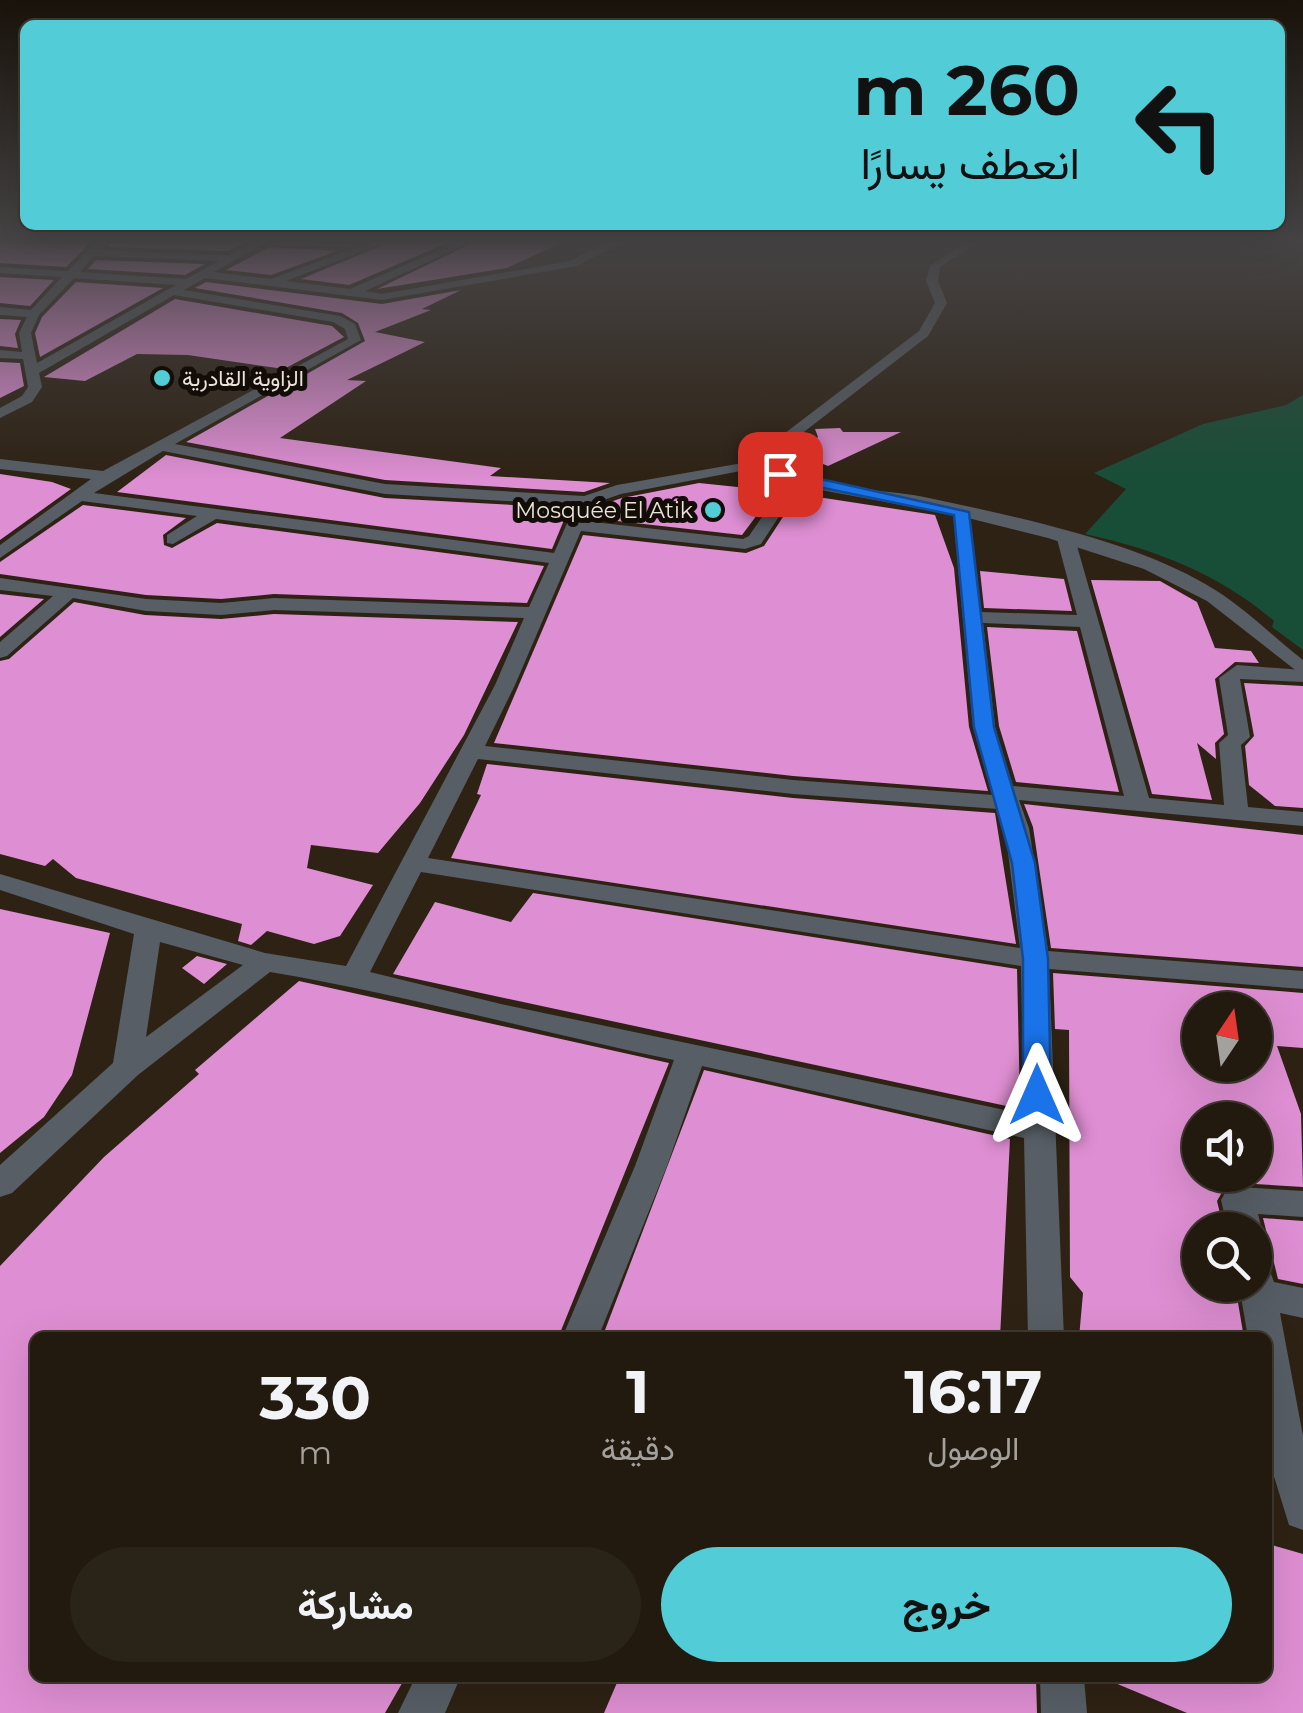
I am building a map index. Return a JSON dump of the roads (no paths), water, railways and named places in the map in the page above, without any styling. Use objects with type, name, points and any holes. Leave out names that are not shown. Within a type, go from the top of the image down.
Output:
[{"type":"street","points":[[0,414],[33,393],[26,333],[31,320]]},
{"type":"street","points":[[0,354],[32,363],[115,320]]},
{"type":"street","points":[[0,552],[106,476],[355,340],[346,322],[336,320]]},
{"type":"street","points":[[159,446],[385,490],[585,502],[617,490],[766,461],[773,449],[818,412],[924,333],[931,320]]},
{"type":"street","points":[[0,344],[26,333]]},
{"type":"street","points":[[766,461],[772,470],[795,480],[961,512],[1066,539],[1200,588],[1303,673]]},
{"type":"street","points":[[3,466],[106,476]]},
{"type":"street","points":[[575,526],[745,544],[754,540],[795,480]]},
{"type":"street","points":[[82,496],[559,559]]},
{"type":"street","points":[[354,977],[505,685],[533,613],[585,502]]},
{"type":"street","points":[[173,539],[215,512]]},
{"type":"street","points":[[961,512],[984,727],[1024,863],[1036,959],[1037,1128],[1046,1332]]},
{"type":"street","points":[[1066,539],[1139,806]]},
{"type":"street","points":[[0,584],[165,606],[274,604],[533,613]]},
{"type":"street","points":[[0,652],[68,592]]},
{"type":"street","points":[[971,617],[1086,622]]},
{"type":"street","points":[[1237,813],[1230,744],[1239,736],[1230,678],[1237,670],[1303,673]]},
{"type":"street","points":[[469,751],[826,790],[1005,797],[1303,818]]},
{"type":"street","points":[[411,863],[1036,959],[1303,980]]},
{"type":"street","points":[[0,882],[148,930],[264,962],[354,977],[501,1014],[1037,1128]]},
{"type":"street","points":[[128,1068],[148,930]]},
{"type":"street","points":[[0,1184],[128,1068],[264,962]]},
{"type":"street","points":[[582,1332],[651,1166],[691,1053]]},
{"type":"street","points":[[1241,1212],[1238,1200],[1303,1204]]},
{"type":"street","points":[[1272,1290],[1303,1304]]},
{"type":"street","points":[[1261,1302],[1266,1332]]},
{"type":"street","points":[[1272,1366],[1289,1466],[1303,1511]]},
{"type":"street","points":[[421,1713],[436,1682]]},
{"type":"street","points":[[1062,1682],[1064,1713]]},
{"type":"place","name":"الزاوية القادرية","points":[[162,378]]},
{"type":"place","name":"Mosquée El Atik","points":[[713,510]]}]
